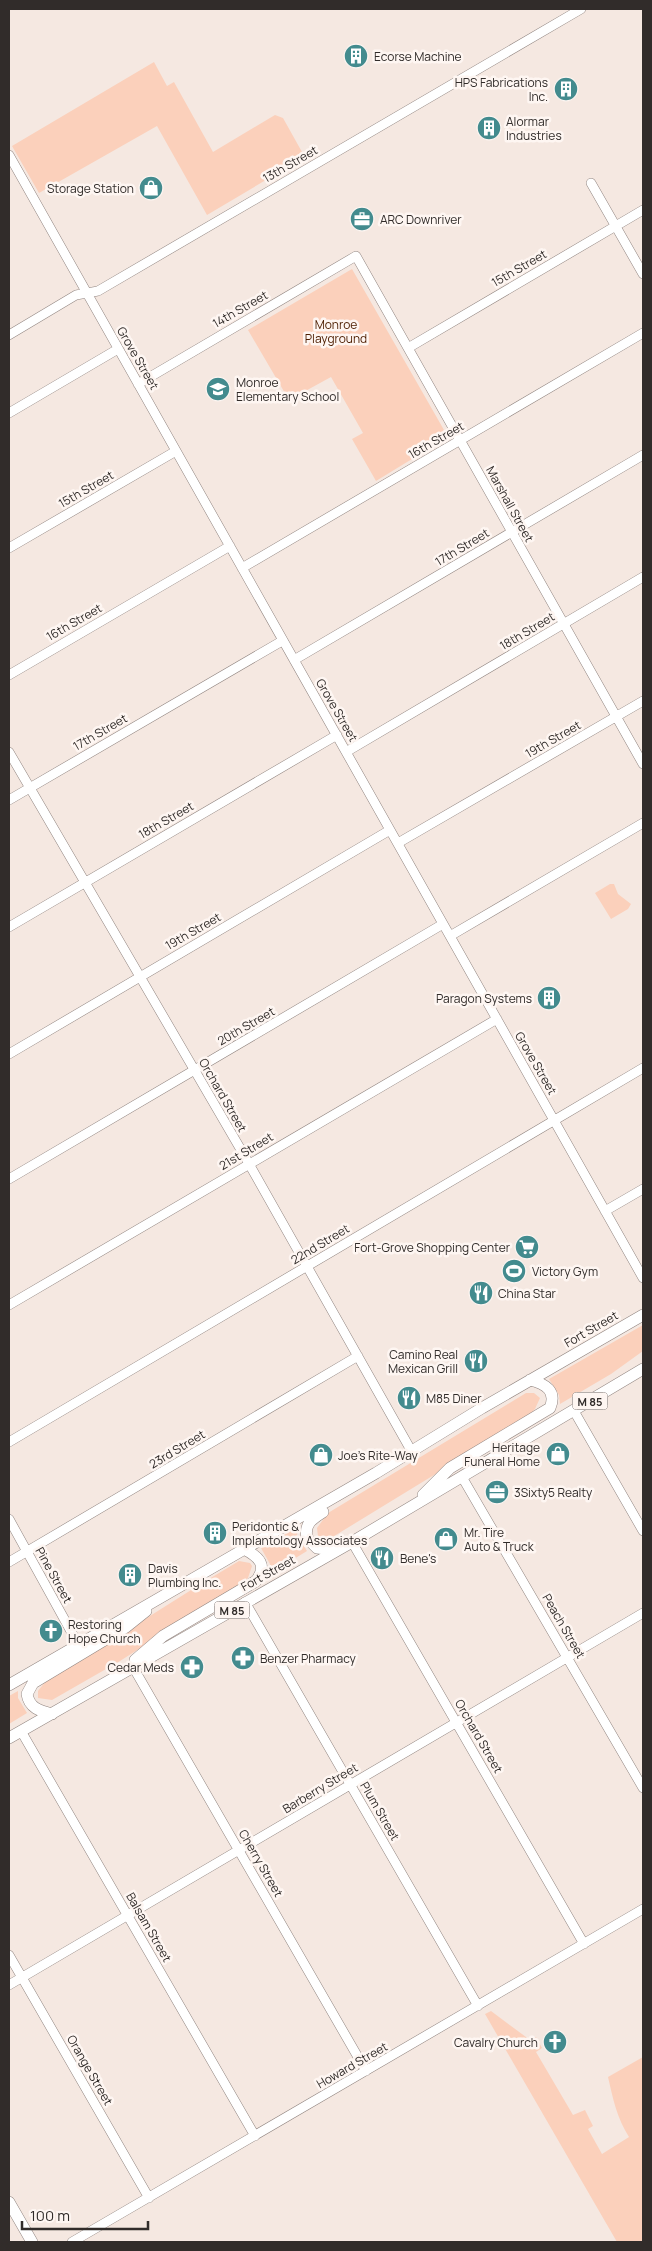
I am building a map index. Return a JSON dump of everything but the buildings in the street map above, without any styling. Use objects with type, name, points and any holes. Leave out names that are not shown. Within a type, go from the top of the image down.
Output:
[{"type":"main road","name":"Fort Street","points":[[9,1685],[412,1452],[530,1380],[643,1316]]},
{"type":"main road","name":"Fort Street","points":[[9,1738],[352,1542],[643,1369]]},
{"type":"main road","points":[[410,1508],[450,1468],[550,1408],[553,1398],[548,1388],[540,1382],[530,1380]]},
{"type":"main road","points":[[337,1550],[324,1550],[310,1543],[306,1533],[310,1521],[420,1454],[438,1440],[444,1431]]},
{"type":"main road","points":[[115,1678],[163,1636],[256,1581],[262,1570],[262,1563],[256,1555],[244,1549]]},
{"type":"main road","points":[[52,1714],[30,1704],[27,1694],[33,1683],[126,1627],[144,1613],[158,1598]]},
{"type":"main road","points":[[9,2202],[32,2242]]},
{"type":"street","name":"13th Street","points":[[9,335],[76,295],[98,292],[581,9]]},
{"type":"street","name":"Grove Street","points":[[9,155],[643,1278]]},
{"type":"street","points":[[590,183],[643,274]]},
{"type":"street","name":"15th Street","points":[[408,348],[643,210]]},
{"type":"street","name":"Marshall Street","points":[[356,256],[643,764]]},
{"type":"street","name":"14th Street","points":[[138,384],[356,256]]},
{"type":"street","name":"16th Street","points":[[242,568],[643,333]]},
{"type":"street","points":[[9,413],[118,349]]},
{"type":"street","name":"15th Street","points":[[9,548],[176,451]]},
{"type":"street","name":"17th Street","points":[[294,660],[643,455]]},
{"type":"street","name":"16th Street","points":[[9,675],[230,546]]},
{"type":"street","name":"18th Street","points":[[346,752],[643,577]]},
{"type":"street","name":"17th Street","points":[[9,800],[282,641]]},
{"type":"street","name":"19th Street","points":[[398,843],[643,701]]},
{"type":"street","name":"18th Street","points":[[9,927],[337,735]]},
{"type":"street","name":"Orchard Street","points":[[9,752],[195,1070],[412,1452]]},
{"type":"street","points":[[450,936],[643,823]]},
{"type":"street","name":"19th Street","points":[[9,1054],[390,830]]},
{"type":"street","name":"20th Street","points":[[9,1180],[443,924]]},
{"type":"street","name":"21st Street","points":[[9,1305],[497,1019]]},
{"type":"street","name":"22nd Street","points":[[9,1442],[553,1119],[643,1068]]},
{"type":"street","points":[[606,1211],[643,1189]]},
{"type":"street","name":"23rd Street","points":[[9,1562],[358,1356]]},
{"type":"street","points":[[574,1411],[643,1531]]},
{"type":"street","name":"Peach Street","points":[[462,1477],[643,1788]]},
{"type":"street","name":"Pine Street","points":[[9,1519],[78,1644]]},
{"type":"street","name":"Orchard Street","points":[[352,1542],[584,1944]]},
{"type":"street","name":"Plum Street","points":[[245,1602],[478,2006]]},
{"type":"street","name":"Barberry Street","points":[[9,1985],[643,1613]]},
{"type":"street","name":"Cherry Street","points":[[133,1667],[366,2071]]},
{"type":"street","name":"Balsam Street","points":[[21,1731],[255,2136]]},
{"type":"street","name":"Howard Street","points":[[72,2242],[643,1909]]},
{"type":"street","name":"Orange Street","points":[[9,1955],[149,2198]]},
{"type":"green space","points":[[154,62],[167,86],[174,82],[213,152],[275,115],[283,118],[302,152],[303,158],[207,215],[157,126],[39,193],[12,146]]},
{"type":"green space","name":"Monroe Playground","points":[[352,269],[448,437],[376,481],[352,439],[363,433],[331,377],[289,400],[248,330]]},
{"type":"green space","points":[[610,884],[614,884],[618,894],[631,904],[628,909],[611,919],[595,893]]},
{"type":"green space","points":[[643,1325],[643,1351],[611,1374],[560,1404],[559,1395],[549,1379]]},
{"type":"green space","points":[[526,1393],[534,1393],[540,1398],[535,1409],[527,1418],[331,1538],[318,1536],[317,1528],[328,1513]]},
{"type":"green space","points":[[298,1527],[297,1535],[307,1551],[271,1573],[270,1564],[261,1548]]},
{"type":"green space","points":[[239,1561],[250,1563],[252,1566],[248,1578],[242,1583],[120,1661],[52,1700],[38,1698],[38,1691],[45,1682]]},
{"type":"green space","points":[[18,1691],[18,1698],[27,1713],[9,1724],[9,1696]]},
{"type":"green space","points":[[491,2011],[530,2040],[536,2037],[542,2048],[536,2052],[573,2115],[585,2110],[593,2126],[588,2129],[602,2154],[629,2137],[618,2115],[608,2077],[643,2057],[643,2242],[617,2242],[485,2014]]},
{"type":"place","name":"Ecorse Machine","points":[[356,56]]},
{"type":"place","name":"HPS Fabrications Inc.","points":[[566,89]]},
{"type":"place","name":"Alormar Industries","points":[[489,128]]},
{"type":"place","name":"Storage Station","points":[[151,188]]},
{"type":"place","name":"ARC Downriver","points":[[362,219]]},
{"type":"place","name":"Monroe Elementary School","points":[[218,389]]},
{"type":"place","name":"Paragon Systems","points":[[549,998]]},
{"type":"place","name":"Fort-Grove Shopping Center","points":[[527,1247]]},
{"type":"place","name":"Victory Gym","points":[[514,1271]]},
{"type":"place","name":"China Star","points":[[481,1293]]},
{"type":"place","name":"Camino Real Mexican Grill","points":[[476,1361]]},
{"type":"place","name":"M85 Diner","points":[[409,1398]]},
{"type":"place","name":"Heritage Funeral Home","points":[[558,1454]]},
{"type":"place","name":"Joe's Rite-Way","points":[[321,1455]]},
{"type":"place","name":"3Sixty5 Realty","points":[[497,1492]]},
{"type":"place","name":"Peridontic & Implantology Associates","points":[[215,1533]]},
{"type":"place","name":"Mr. Tire Auto & Truck","points":[[446,1539]]},
{"type":"place","name":"Bene's","points":[[382,1558]]},
{"type":"place","name":"Davis Plumbing Inc.","points":[[130,1575]]},
{"type":"place","name":"Restoring Hope Church","points":[[51,1631]]},
{"type":"place","name":"Benzer Pharmacy","points":[[243,1658]]},
{"type":"place","name":"Cedar Meds","points":[[192,1667]]},
{"type":"place","name":"Cavalry Church","points":[[555,2042]]}]
